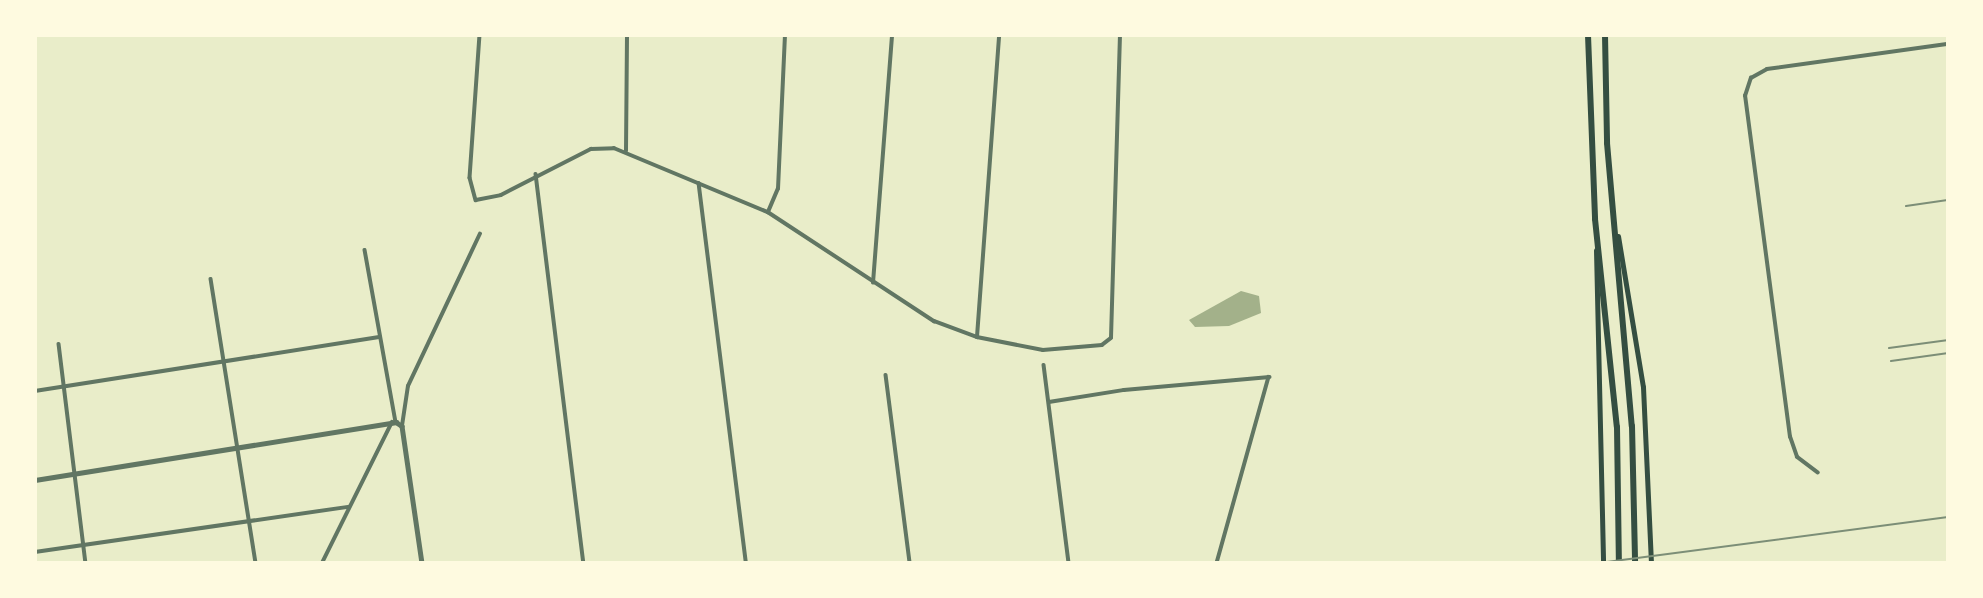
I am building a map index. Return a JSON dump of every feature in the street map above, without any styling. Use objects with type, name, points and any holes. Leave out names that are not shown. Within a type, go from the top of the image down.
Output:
[{"type":"highway","points":[[1588,35],[1595,219],[1614,376],[1619,481],[1619,563]]},
{"type":"highway","points":[[1605,35],[1607,143],[1634,481],[1634,563]]},
{"type":"main road","points":[[1614,217],[1637,346],[1651,481],[1651,563]]},
{"type":"main road","points":[[1595,219],[1603,563]]},
{"type":"street","points":[[480,35],[470,178],[476,200],[501,195],[536,174],[591,149],[626,151],[768,212],[828,248],[873,283],[934,321],[976,337],[1043,350],[1102,345],[1111,338],[1120,35]]},
{"type":"street","points":[[626,151],[627,35]]},
{"type":"street","points":[[768,212],[778,189],[785,35]]},
{"type":"street","points":[[873,283],[892,35]]},
{"type":"street","points":[[976,337],[999,35]]},
{"type":"street","points":[[1818,473],[1797,457],[1790,437],[1745,96],[1751,78],[1767,69],[1948,44]]},
{"type":"street","points":[[536,174],[584,563]]},
{"type":"street","points":[[699,183],[746,563]]},
{"type":"street","points":[[422,563],[402,426],[408,387],[480,234]]},
{"type":"street","points":[[321,563],[394,422],[365,250]]},
{"type":"street","points":[[211,279],[256,563]]},
{"type":"street","points":[[35,391],[64,389],[379,337]]},
{"type":"street","points":[[59,344],[86,563]]},
{"type":"street","points":[[1044,365],[1069,563]]},
{"type":"street","points":[[886,375],[910,563]]},
{"type":"street","points":[[1049,402],[1124,390],[1269,377],[1217,563]]},
{"type":"street","points":[[35,480],[394,422],[402,426]]},
{"type":"street","points":[[35,552],[348,507]]},
{"type":"shaded area","points":[[1241,291],[1259,296],[1261,313],[1229,326],[1195,327],[1189,320]]},
{"type":"railway","points":[[1906,206],[1948,200]]},
{"type":"railway","points":[[1889,348],[1948,340]]},
{"type":"railway","points":[[1891,361],[1948,353]]},
{"type":"railway","points":[[1599,563],[1948,517]]}]
